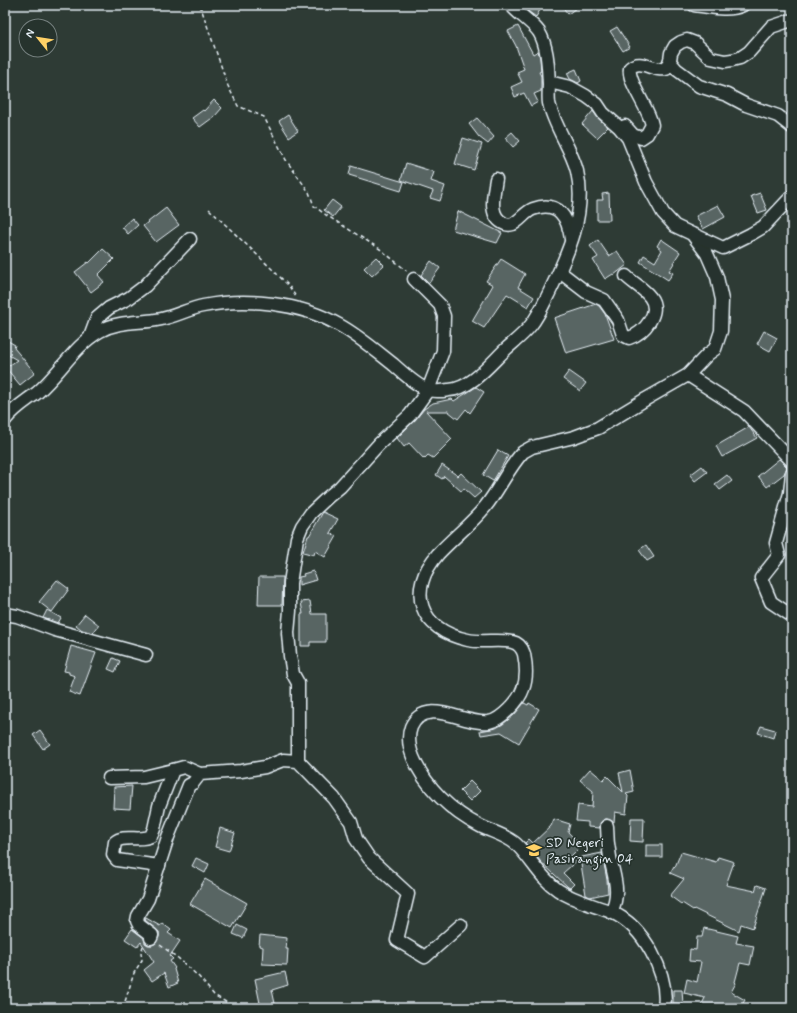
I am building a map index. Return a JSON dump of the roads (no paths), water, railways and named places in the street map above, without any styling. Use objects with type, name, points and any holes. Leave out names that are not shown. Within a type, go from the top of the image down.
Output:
[{"type":"street","points":[[694,5],[718,8],[733,8],[743,5]]},
{"type":"street","points":[[5,420],[16,408],[37,392],[90,337],[113,325],[172,317],[202,306],[227,302],[264,304],[294,308],[313,313],[342,327],[372,347],[411,379],[428,390],[452,390],[467,385],[532,325],[560,272],[571,245],[576,225],[579,186],[575,164],[549,103],[549,82],[544,43],[539,32],[515,6]]},
{"type":"street","points":[[597,104],[608,107],[614,111],[633,135],[639,137],[644,136],[650,130],[651,121],[630,76],[630,68],[633,65],[645,65],[657,70],[666,69],[675,46],[687,40],[695,43],[711,58],[725,61],[740,58],[749,52],[771,27],[792,20]]},
{"type":"street","points":[[670,60],[676,69],[698,86],[727,95],[746,105],[778,116],[792,127]]},
{"type":"street","points":[[549,82],[570,87],[586,96],[597,104],[603,113],[619,127],[628,138],[646,182],[663,213],[675,226],[692,234],[723,248],[763,227],[792,196]]},
{"type":"street","points":[[496,180],[493,195],[494,211],[502,223],[508,225],[513,224],[533,209],[549,208],[557,210],[564,216],[569,228],[571,245]]},
{"type":"street","points":[[664,1008],[665,1000],[662,982],[656,962],[650,950],[636,930],[623,919],[611,912],[574,898],[556,889],[514,842],[463,816],[435,792],[421,774],[411,754],[408,742],[411,729],[416,719],[424,714],[440,713],[481,722],[491,722],[508,711],[520,695],[524,686],[526,671],[524,652],[520,646],[510,642],[481,642],[454,636],[438,628],[429,617],[422,607],[420,597],[421,584],[425,573],[433,561],[444,548],[484,509],[523,452],[532,447],[557,442],[591,432],[688,375],[708,354],[715,349],[721,331],[723,311],[720,288],[713,266],[707,254],[692,234]]},
{"type":"street","points":[[90,337],[97,318],[109,308],[129,298],[141,289],[190,240]]},
{"type":"street","points":[[560,272],[586,292],[604,300],[618,320],[623,336],[629,338],[640,332],[648,324],[652,314],[653,302],[648,295],[626,276]]},
{"type":"street","points":[[298,761],[298,683],[293,674],[288,633],[290,583],[297,538],[302,526],[311,513],[340,488],[364,461],[410,415],[428,390],[443,351],[444,316],[440,305],[414,279]]},
{"type":"street","points":[[688,375],[744,411],[792,461]]},
{"type":"street","points":[[792,473],[790,493],[776,543],[779,555],[761,578],[771,602],[792,616]]},
{"type":"street","points":[[5,614],[17,616],[55,630],[146,655]]},
{"type":"street","points":[[109,778],[144,777],[184,767],[200,774],[242,771],[283,760],[298,761],[334,798],[351,822],[356,839],[369,858],[408,894],[397,940],[425,957],[460,925]]},
{"type":"street","points":[[159,866],[117,860],[113,855],[113,846],[118,839],[144,838],[151,836],[159,806],[174,770]]},
{"type":"street","points":[[151,938],[152,936],[139,925],[137,921],[138,916],[148,900],[186,789],[200,774]]},
{"type":"street","points":[[607,826],[608,845],[617,894],[616,902],[611,912]]},
{"type":"place","name":"SD Negeri Pasirangin 04","points":[[534,850]]}]
